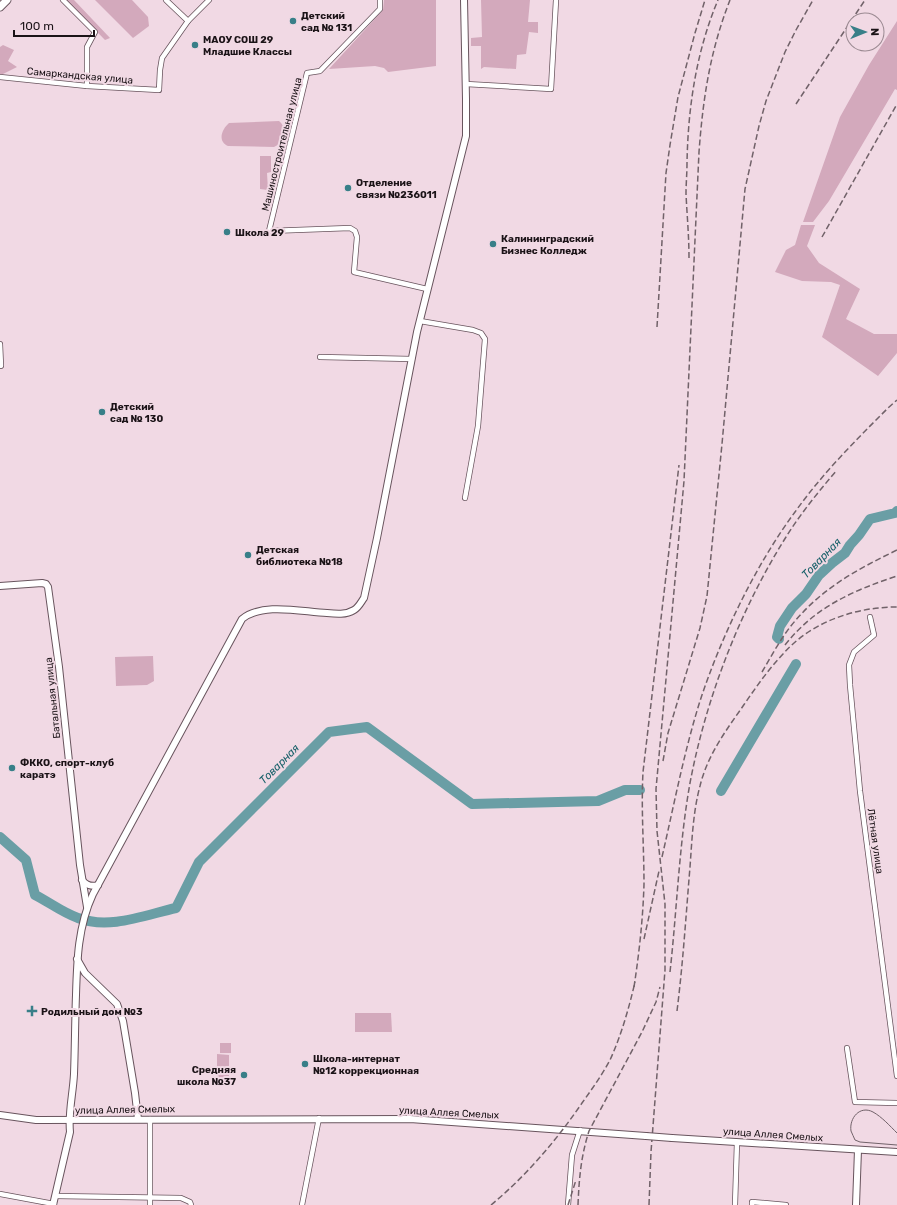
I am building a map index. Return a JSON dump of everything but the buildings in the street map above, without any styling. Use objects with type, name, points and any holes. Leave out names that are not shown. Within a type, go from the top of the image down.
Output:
[{"type":"main road","points":[[0,7],[7,0]]},
{"type":"main road","points":[[53,1204],[70,1132],[68,1120],[74,1076],[77,958],[86,909],[98,885],[242,619],[247,615],[261,610],[272,609],[340,614],[354,610],[359,606],[364,598],[420,321],[466,136],[464,0]]},
{"type":"main road","name":"Батальная улица","points":[[0,586],[42,583],[46,584],[48,587],[59,667],[86,909]]},
{"type":"main road","points":[[82,880],[87,885],[98,885]]},
{"type":"main road","points":[[77,958],[85,973],[117,1004],[123,1021],[138,1119]]},
{"type":"main road","points":[[76,978],[79,974],[85,973]]},
{"type":"main road","name":"улица Аллея Смелых","points":[[0,1115],[36,1120],[319,1118],[426,1119],[672,1138],[897,1152]]},
{"type":"main road","points":[[856,1205],[858,1150]]},
{"type":"street","points":[[64,0],[95,32],[87,47],[87,86]]},
{"type":"street","points":[[166,0],[188,21],[209,0]]},
{"type":"street","name":"Машиностроительная улица","points":[[380,0],[380,9],[320,71],[307,73],[269,231],[350,228],[355,232],[357,238],[354,272],[427,292]]},
{"type":"street","points":[[466,84],[551,89],[556,0]]},
{"type":"street","name":"Самаркандская улица","points":[[0,77],[87,86],[159,90],[162,58],[188,21]]},
{"type":"street","points":[[420,321],[481,332],[485,339],[478,426],[465,498]]},
{"type":"street","points":[[0,344],[1,366]]},
{"type":"street","points":[[320,357],[412,359]]},
{"type":"street","name":"Лётная улица","points":[[870,617],[874,635],[854,652],[849,665],[850,685],[860,792],[897,1076]]},
{"type":"street","points":[[847,1048],[855,1102],[897,1103]]},
{"type":"street","points":[[302,1205],[319,1118]]},
{"type":"street","points":[[150,1119],[150,1205]]},
{"type":"street","points":[[568,1205],[572,1154],[580,1130]]},
{"type":"street","points":[[735,1205],[737,1142]]},
{"type":"street","points":[[0,1194],[53,1204]]},
{"type":"street","points":[[56,1196],[181,1198],[190,1202],[191,1205]]},
{"type":"street","points":[[752,1205],[752,1202],[786,1205]]},
{"type":"shaded area","points":[[66,0],[74,0],[110,38],[105,40]]},
{"type":"shaded area","points":[[95,0],[132,0],[148,17],[149,26],[133,38]]},
{"type":"shaded area","points":[[384,0],[436,0],[436,66],[388,72],[384,68],[375,66],[329,69],[383,10]]},
{"type":"shaded area","points":[[481,0],[530,0],[528,22],[538,22],[538,33],[529,32],[526,54],[517,55],[516,69],[484,67],[481,69],[481,46],[471,46],[471,38],[482,37]]},
{"type":"shaded area","points":[[897,21],[897,90],[895,89],[829,201],[813,222],[803,222],[840,117],[877,52],[885,52],[885,40]]},
{"type":"shaded area","points":[[3,45],[14,50],[8,61],[17,67],[0,74],[0,47]]},
{"type":"shaded area","points":[[279,121],[284,128],[283,142],[274,147],[228,146],[222,138],[224,128],[229,123]]},
{"type":"shaded area","points":[[260,156],[271,156],[271,172],[267,173],[268,190],[260,189]]},
{"type":"shaded area","points":[[801,225],[815,225],[807,246],[819,263],[860,289],[846,319],[874,334],[897,334],[897,353],[878,376],[822,337],[840,285],[831,282],[802,281],[775,272],[786,250],[795,245]]},
{"type":"shaded area","points":[[153,656],[154,681],[147,685],[116,686],[115,657]]},
{"type":"shaded area","points":[[355,1013],[391,1013],[392,1032],[355,1032]]},
{"type":"shaded area","points":[[220,1043],[231,1043],[231,1053],[220,1053]]},
{"type":"shaded area","points":[[217,1054],[229,1055],[229,1078],[217,1077]]},
{"type":"waterway","name":"Товарная","points":[[779,639],[777,637],[780,626],[792,608],[806,594],[819,575],[845,553],[870,519],[895,513],[897,511]]},
{"type":"waterway","name":"Товарная","points":[[721,791],[796,664]]},
{"type":"waterway","name":"Товарная","points":[[0,837],[26,860],[35,895],[78,918],[90,921],[114,922],[176,908],[199,862],[329,732],[367,727],[472,804],[598,801],[625,790],[640,790]]},
{"type":"tram line","points":[[897,1133],[880,1116],[868,1110],[864,1110],[856,1114],[851,1126],[851,1131],[855,1140],[860,1142],[897,1145]]},
{"type":"railway","points":[[657,327],[666,173],[670,145],[678,97],[705,0]]},
{"type":"railway","points":[[689,258],[686,190],[691,101],[704,40],[718,0]]},
{"type":"railway","points":[[649,1205],[651,1152],[665,970],[665,904],[657,831],[656,789],[684,481],[699,152],[708,75],[717,38],[730,0]]},
{"type":"railway","points":[[663,761],[668,733],[700,628],[707,596],[745,189],[766,101],[785,52],[813,0]]},
{"type":"railway","points":[[796,104],[865,0]]},
{"type":"railway","points":[[822,237],[897,104]]},
{"type":"railway","points":[[662,857],[694,720],[708,677],[740,603],[766,555],[805,498],[839,458],[897,400]]},
{"type":"railway","points":[[634,987],[638,962],[644,884],[642,800],[643,772],[679,465]]},
{"type":"railway","points":[[670,972],[686,806],[697,751],[715,687],[740,625],[769,565],[798,519],[837,470]]},
{"type":"railway","points":[[762,672],[790,627],[818,598],[855,572],[897,550]]},
{"type":"railway","points":[[785,645],[809,620],[822,610],[850,594],[897,576]]},
{"type":"railway","points":[[677,1011],[683,957],[693,826],[700,786],[712,755],[728,727],[761,681],[794,643],[820,625],[835,618],[865,610],[897,607]]},
{"type":"railway","points":[[644,939],[659,871]]},
{"type":"railway","points":[[491,1205],[528,1170],[551,1144],[600,1077],[610,1060],[618,1041],[635,982]]},
{"type":"railway","points":[[578,1205],[581,1168],[589,1131],[642,1032],[656,1002],[660,987]]},
{"type":"railway","points":[[568,1205],[576,1180]]},
{"type":"place","name":"Детский сад № 131","points":[[293,21]]},
{"type":"place","name":"МАОУ СОШ 29 Младшие Классы","points":[[195,45]]},
{"type":"place","name":"Отделение связи №236011","points":[[348,188]]},
{"type":"place","name":"Школа 29","points":[[227,232]]},
{"type":"place","name":"Калининградский Бизнес Колледж","points":[[493,244]]},
{"type":"place","name":"Детский сад № 130","points":[[102,412]]},
{"type":"place","name":"Детская библиотека №18","points":[[248,555]]},
{"type":"place","name":"ФККО, спорт-клуб каратэ","points":[[12,768]]},
{"type":"place","name":"Родильный дом №3","points":[[32,1011]]},
{"type":"place","name":"Школа-интернат №12 коррекционная","points":[[305,1064]]},
{"type":"place","name":"Средняя школа №37","points":[[244,1075]]}]
